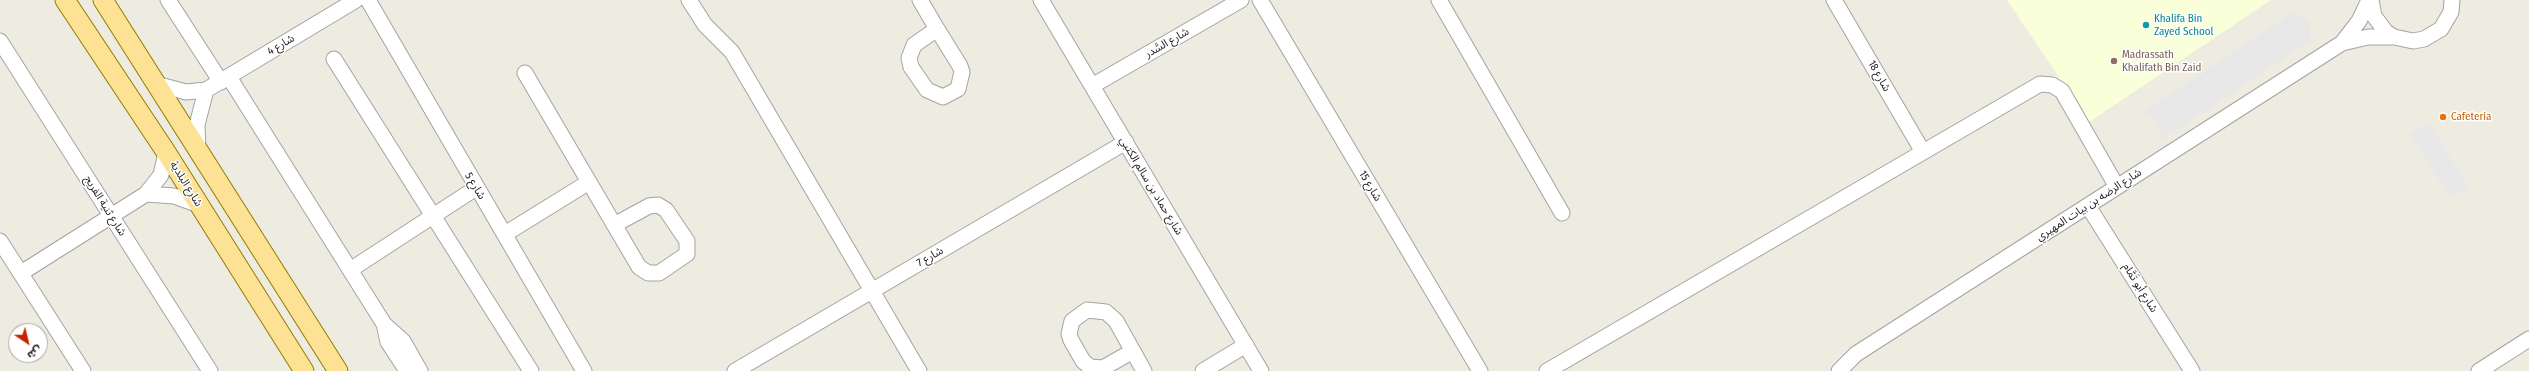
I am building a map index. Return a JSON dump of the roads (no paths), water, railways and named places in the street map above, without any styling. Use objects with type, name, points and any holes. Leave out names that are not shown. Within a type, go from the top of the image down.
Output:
[{"type":"main road","name":"شارع البلدية","points":[[65,0],[166,152],[304,371]]},
{"type":"main road","points":[[103,0],[338,371]]},
{"type":"street","points":[[168,0],[225,79],[384,324],[403,341],[420,371]]},
{"type":"street","name":"شارع 4","points":[[156,84],[181,91],[206,90],[356,0]]},
{"type":"street","name":"شارع 5","points":[[368,0],[476,188],[505,234],[584,371]]},
{"type":"street","points":[[689,0],[705,25],[732,52],[919,371]]},
{"type":"street","points":[[920,0],[937,29]]},
{"type":"street","name":"شارع حماد بن سالم الكتبي","points":[[1041,0],[1261,371]]},
{"type":"street","name":"شارع السَّدر","points":[[1092,86],[1241,0]]},
{"type":"street","name":"شارع 15","points":[[1260,0],[1480,371]]},
{"type":"street","points":[[1439,0],[1562,213]]},
{"type":"street","name":"شارع 18","points":[[1834,0],[1923,152]]},
{"type":"street","points":[[2370,0],[2374,16],[2379,25],[2394,37]]},
{"type":"street","name":"شارع الرضه بن بيات المهيري","points":[[2342,43],[2359,21],[2370,0]]},
{"type":"street","name":"شارع الرضه بن بيات المهيري","points":[[1839,371],[1856,354],[2342,43],[2368,37],[2394,37],[2413,41],[2433,35],[2447,21],[2452,0]]},
{"type":"street","name":"شارع ثنية الفريج","points":[[0,41],[210,371]]},
{"type":"street","points":[[334,59],[531,371]]},
{"type":"street","points":[[525,72],[638,267],[648,273],[659,273],[687,254],[687,241],[666,210],[658,205],[649,206],[614,225]]},
{"type":"street","points":[[1547,371],[2034,87],[2052,85],[2065,96],[2117,187]]},
{"type":"street","points":[[198,149],[196,125],[206,90]]},
{"type":"street","name":"شارع 7","points":[[735,371],[1126,142]]},
{"type":"street","points":[[20,273],[146,194],[161,175],[166,152]]},
{"type":"street","points":[[505,234],[589,182]]},
{"type":"street","points":[[350,270],[476,188]]},
{"type":"street","points":[[146,194],[174,196],[199,205]]},
{"type":"street","name":"شارع أبو تَمَّام","points":[[2088,206],[2192,371]]},
{"type":"street","points":[[0,241],[83,371]]},
{"type":"street","points":[[384,324],[388,342],[407,371]]},
{"type":"street","points":[[2479,371],[2529,339]]},
{"type":"street","points":[[1203,371],[1246,345]]},
{"type":"street","points":[[1133,351],[1144,371]]},
{"type":"place","name":"Khalifa Bin Zayed School","points":[[2146,25]]},
{"type":"place","name":"Madrassath Khalifath Bin Zaid","points":[[2114,61]]},
{"type":"place","name":"Cafeteria","points":[[2443,117]]}]
